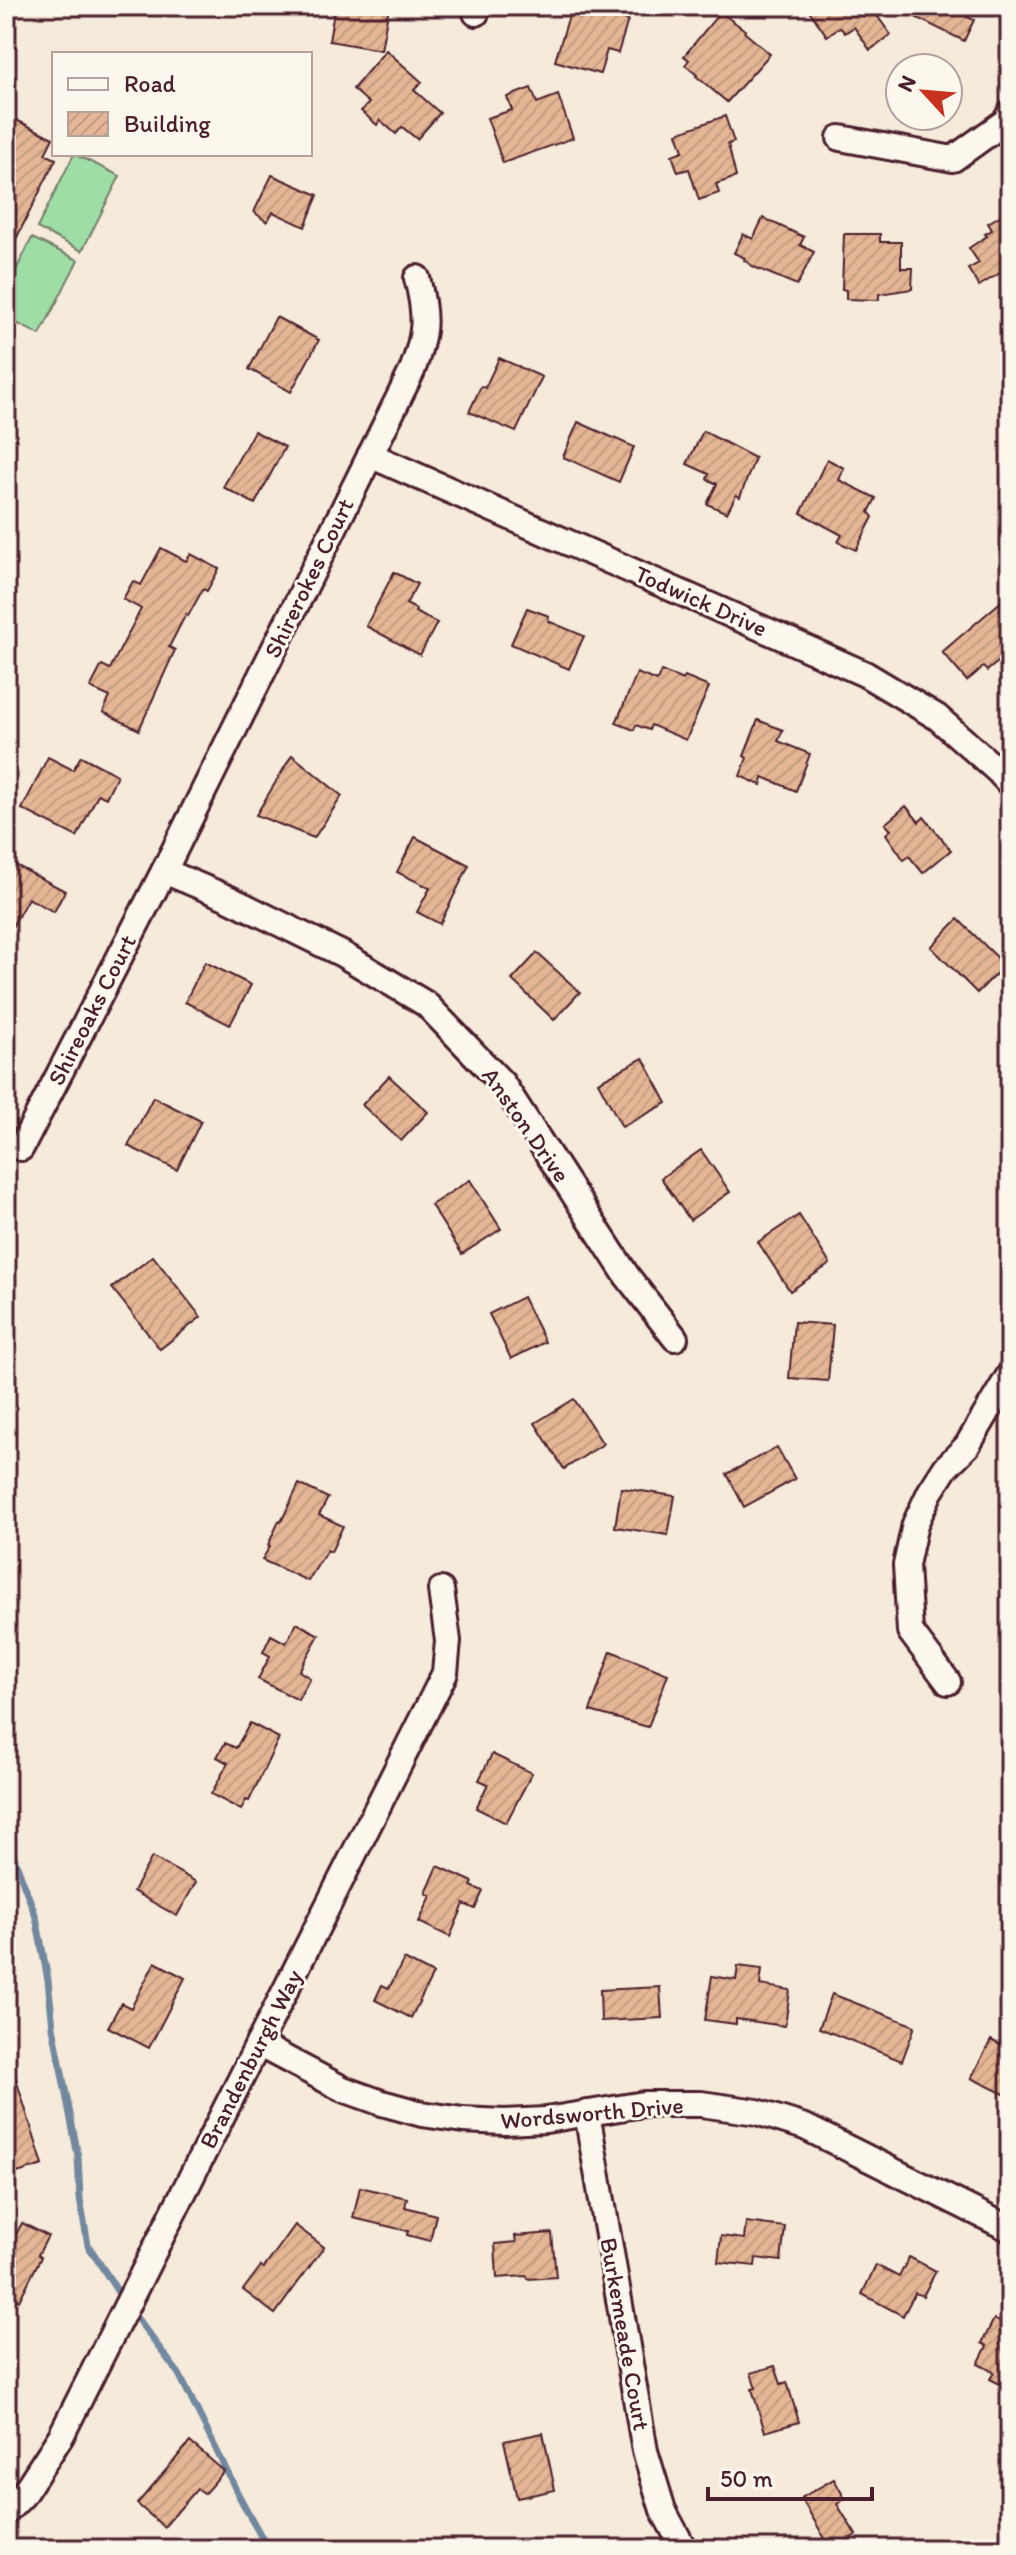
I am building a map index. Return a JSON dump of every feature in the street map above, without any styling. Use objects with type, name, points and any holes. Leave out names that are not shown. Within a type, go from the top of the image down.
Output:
[{"type":"street","points":[[840,138],[953,159],[1006,121],[1010,113]]},
{"type":"street","name":"Shirerokes Court","points":[[164,871],[412,371],[420,349],[425,312],[417,278]]},
{"type":"street","name":"Todwick Drive","points":[[370,455],[865,674],[937,717],[1006,772]]},
{"type":"street","name":"Shireoaks Court","points":[[21,1148],[164,871]]},
{"type":"street","name":"Anston Drive","points":[[164,871],[228,898],[342,954],[426,1004],[502,1083],[627,1276],[675,1338]]},
{"type":"street","points":[[948,1682],[910,1631],[906,1565],[915,1524],[930,1492],[946,1467],[967,1446],[1010,1374]]},
{"type":"street","name":"Brandenburgh Way","points":[[6,2512],[22,2496],[61,2436],[445,1673],[448,1641],[441,1590]]},
{"type":"street","name":"Wordsworth Drive","points":[[258,2044],[343,2089],[422,2114],[463,2120],[546,2120],[658,2104],[701,2104],[757,2112],[805,2127],[1010,2229]]},
{"type":"street","name":"Burkemeade Court","points":[[587,2113],[645,2451],[663,2510],[684,2549]]},
{"type":"green space","points":[[73,156],[120,176],[82,251],[37,228]]},
{"type":"green space","points":[[32,238],[78,260],[40,335],[6,318],[6,290]]},
{"type":"building","points":[[335,6],[389,6],[381,50],[329,41]]},
{"type":"building","points":[[572,6],[616,6],[613,16],[628,20],[618,53],[607,50],[600,74],[555,61]]},
{"type":"building","points":[[806,6],[870,6],[891,35],[870,50],[854,27],[845,33],[840,27],[827,36]]},
{"type":"building","points":[[893,6],[958,6],[955,11],[974,20],[964,41]]},
{"type":"building","points":[[720,12],[770,54],[727,102],[685,65],[689,60],[684,56]]},
{"type":"building","points":[[386,50],[422,82],[414,90],[440,113],[417,139],[402,127],[396,134],[380,120],[377,125],[361,111],[369,103],[353,89]]},
{"type":"building","points":[[531,88],[537,103],[558,95],[573,138],[503,163],[487,118],[512,110],[507,97]]},
{"type":"building","points":[[6,115],[52,138],[45,154],[56,159],[6,259]]},
{"type":"building","points":[[725,116],[734,142],[728,144],[736,177],[716,184],[719,193],[699,200],[689,169],[678,172],[672,155],[683,151],[677,133]]},
{"type":"building","points":[[272,175],[318,195],[305,227],[273,212],[267,222],[254,212]]},
{"type":"building","points":[[1010,210],[1010,267],[979,286],[968,269],[979,263],[969,248],[992,230],[988,223]]},
{"type":"building","points":[[763,218],[804,237],[800,245],[814,252],[797,285],[754,267],[734,253],[743,234],[753,239]]},
{"type":"building","points":[[844,234],[880,234],[880,242],[901,242],[901,268],[913,268],[912,289],[879,294],[879,300],[846,299],[846,290],[842,289]]},
{"type":"building","points":[[276,317],[319,340],[291,392],[249,369]]},
{"type":"building","points":[[499,358],[542,377],[516,432],[469,412]]},
{"type":"building","points":[[578,422],[634,447],[619,482],[563,457]]},
{"type":"building","points":[[254,431],[285,447],[255,504],[223,487]]},
{"type":"building","points":[[703,431],[755,458],[740,497],[736,495],[727,513],[707,504],[717,484],[707,479],[709,474],[687,464]]},
{"type":"building","points":[[827,459],[844,468],[839,480],[876,498],[869,512],[873,517],[856,550],[838,542],[842,535],[801,513]]},
{"type":"building","points":[[161,548],[186,561],[191,554],[219,569],[207,591],[203,589],[188,616],[186,614],[169,647],[175,650],[139,730],[103,712],[110,697],[90,688],[102,665],[110,669],[141,609],[123,599],[133,581],[141,585]]},
{"type":"building","points":[[394,572],[417,584],[406,604],[437,623],[420,655],[366,626]]},
{"type":"building","points":[[1010,594],[1010,652],[987,671],[983,667],[967,681],[942,652]]},
{"type":"building","points":[[527,608],[549,616],[548,621],[584,636],[569,669],[511,644]]},
{"type":"building","points":[[661,671],[709,687],[686,740],[651,725],[649,730],[636,725],[634,730],[616,723],[637,673],[657,681]]},
{"type":"building","points":[[758,720],[783,730],[778,741],[810,754],[796,791],[763,777],[761,785],[740,776]]},
{"type":"building","points":[[292,755],[342,796],[314,838],[256,815]]},
{"type":"building","points":[[81,756],[117,775],[106,798],[98,794],[77,837],[22,809],[48,757],[73,770]]},
{"type":"building","points":[[906,806],[919,822],[924,817],[951,850],[923,873],[909,856],[904,860],[886,834],[891,830],[885,824]]},
{"type":"building","points":[[415,837],[469,865],[440,924],[417,912],[430,888],[397,872]]},
{"type":"building","points":[[6,860],[65,891],[54,912],[28,898],[6,938]]},
{"type":"building","points":[[958,919],[1005,965],[977,993],[931,947]]},
{"type":"building","points":[[537,953],[580,992],[554,1020],[512,980]]},
{"type":"building","points":[[205,962],[251,985],[230,1025],[185,1002]]},
{"type":"building","points":[[643,1058],[667,1103],[622,1127],[598,1082]]},
{"type":"building","points":[[389,1076],[428,1112],[401,1141],[362,1105]]},
{"type":"building","points":[[153,1097],[201,1121],[177,1170],[128,1146]]},
{"type":"building","points":[[701,1150],[730,1192],[690,1220],[661,1178]]},
{"type":"building","points":[[470,1180],[501,1229],[462,1254],[431,1205]]},
{"type":"building","points":[[799,1215],[830,1264],[790,1291],[758,1242]]},
{"type":"building","points":[[153,1256],[201,1317],[160,1349],[112,1288]]},
{"type":"building","points":[[523,1297],[545,1342],[511,1359],[489,1314]]},
{"type":"building","points":[[794,1322],[833,1325],[828,1381],[789,1378]]},
{"type":"building","points":[[574,1399],[603,1444],[564,1469],[535,1423]]},
{"type":"building","points":[[777,1447],[795,1479],[744,1507],[727,1474]]},
{"type":"building","points":[[299,1484],[328,1498],[319,1515],[343,1526],[331,1552],[327,1550],[308,1581],[262,1560]]},
{"type":"building","points":[[621,1488],[675,1496],[668,1535],[615,1527]]},
{"type":"building","points":[[297,1623],[319,1635],[299,1671],[310,1678],[298,1700],[258,1679],[270,1656],[263,1652],[271,1635],[286,1643]]},
{"type":"building","points":[[611,1651],[668,1674],[648,1727],[590,1711]]},
{"type":"building","points":[[250,1723],[279,1738],[249,1801],[246,1800],[241,1810],[211,1794],[228,1763],[217,1757],[225,1743],[236,1748]]},
{"type":"building","points":[[492,1754],[532,1773],[506,1823],[476,1808],[488,1784],[479,1780]]},
{"type":"building","points":[[152,1857],[196,1882],[177,1916],[133,1891]]},
{"type":"building","points":[[438,1866],[473,1882],[471,1886],[483,1891],[475,1909],[464,1904],[450,1937],[419,1922],[431,1896],[426,1893]]},
{"type":"building","points":[[404,1959],[433,1974],[411,2018],[375,2000],[382,1985],[389,1988]]},
{"type":"building","points":[[155,1962],[185,1978],[149,2048],[108,2027],[121,2003],[131,2008]]},
{"type":"building","points":[[738,1966],[762,1969],[760,1985],[790,1990],[785,2026],[736,2019],[736,2024],[705,2020],[712,1976],[736,1980]]},
{"type":"building","points":[[660,1987],[662,2018],[601,2021],[600,1990]]},
{"type":"building","points":[[832,1994],[915,2026],[902,2061],[819,2028]]},
{"type":"building","points":[[991,2040],[1010,2050],[1010,2097],[971,2078]]},
{"type":"building","points":[[10,2060],[43,2165],[17,2173],[6,2140],[6,2061]]},
{"type":"building","points":[[360,2187],[407,2198],[405,2207],[436,2215],[430,2241],[407,2235],[408,2231],[353,2218]]},
{"type":"building","points":[[746,2222],[785,2227],[781,2261],[756,2258],[755,2266],[718,2262],[721,2236],[744,2239]]},
{"type":"building","points":[[22,2223],[48,2236],[19,2301],[6,2294],[6,2253]]},
{"type":"building","points":[[295,2225],[324,2247],[275,2314],[243,2290],[261,2266],[264,2268]]},
{"type":"building","points":[[552,2233],[556,2277],[497,2278],[495,2244],[516,2242],[515,2236]]},
{"type":"building","points":[[909,2257],[936,2271],[923,2296],[915,2293],[903,2316],[862,2294],[876,2265],[899,2277]]},
{"type":"building","points":[[994,2319],[1010,2328],[1010,2389],[990,2379],[994,2372],[978,2364],[987,2346],[982,2343]]},
{"type":"building","points":[[775,2366],[781,2384],[787,2382],[799,2422],[765,2432],[752,2389],[756,2388],[751,2373]]},
{"type":"building","points":[[543,2433],[555,2490],[517,2498],[504,2441]]},
{"type":"building","points":[[190,2442],[224,2471],[204,2494],[197,2489],[164,2527],[137,2504]]},
{"type":"building","points":[[834,2479],[845,2499],[837,2504],[856,2535],[831,2549],[801,2498]]},
{"type":"waterway","points":[[6,1836],[36,1917],[78,2156],[80,2199],[88,2245],[123,2300],[179,2374],[268,2549]]}]
